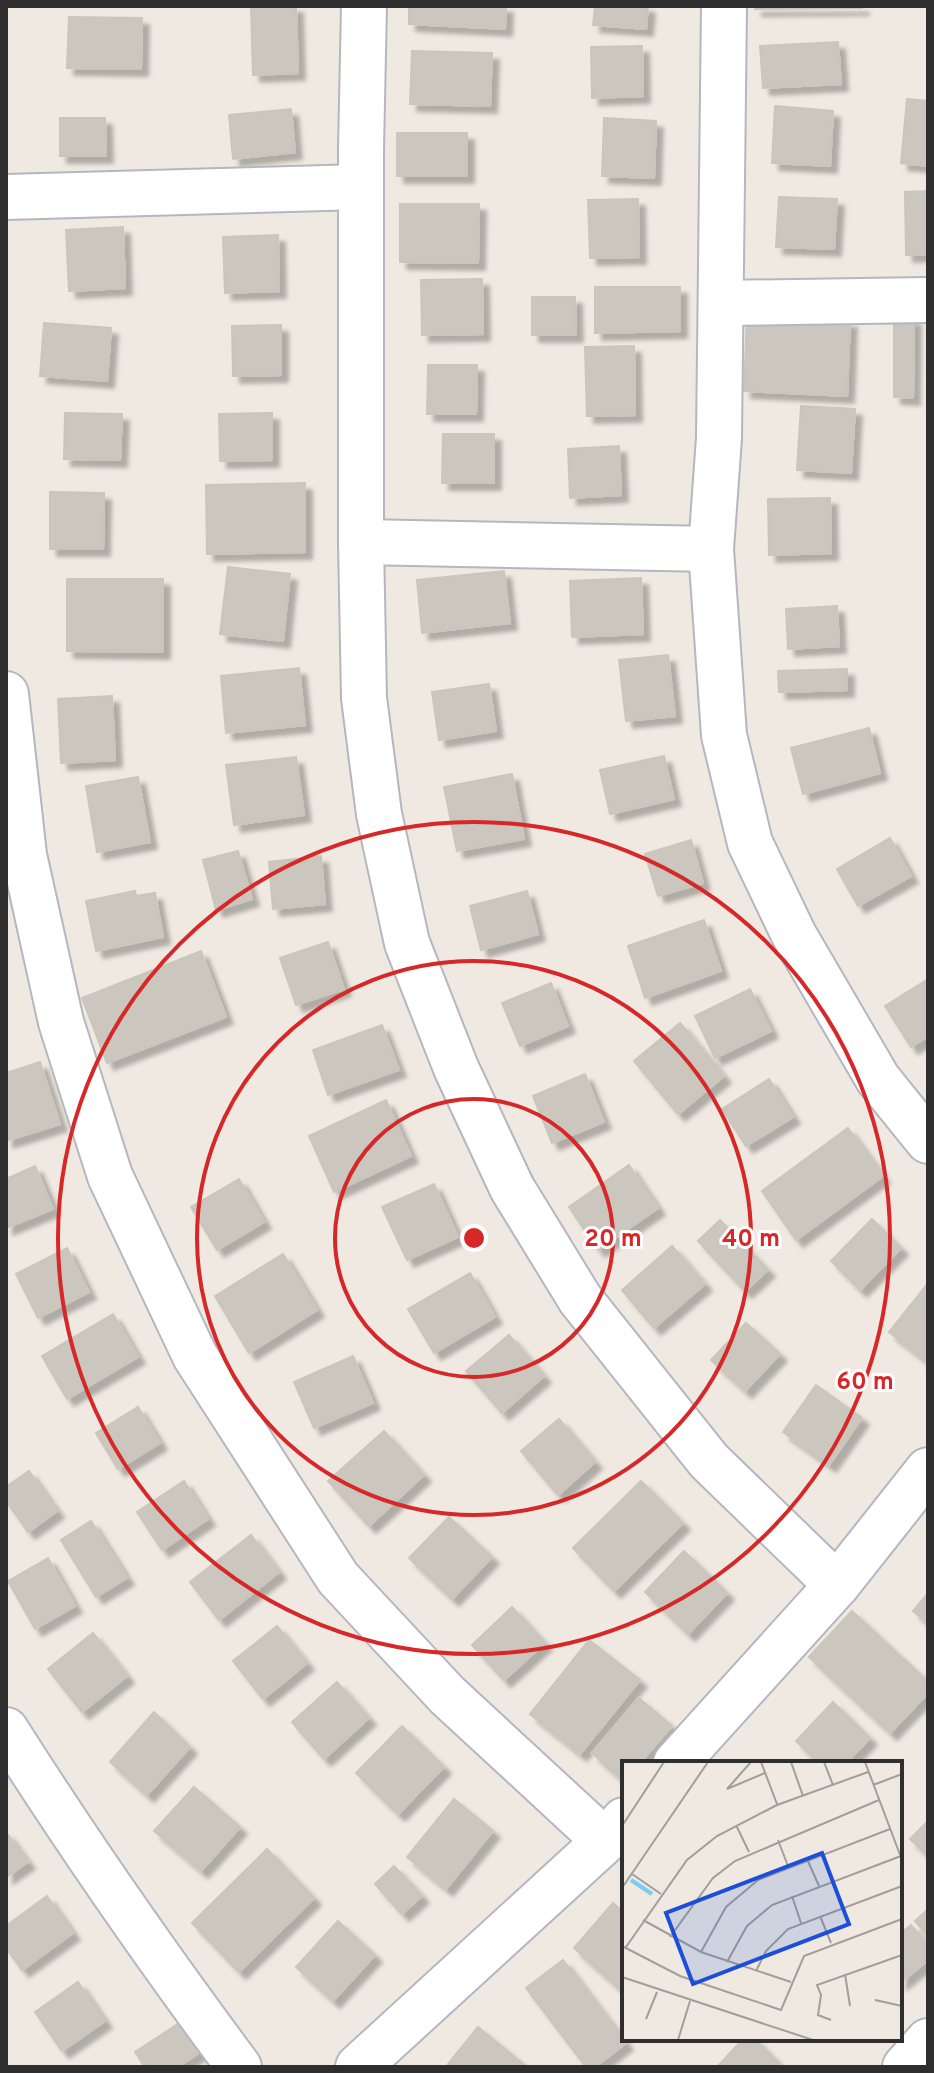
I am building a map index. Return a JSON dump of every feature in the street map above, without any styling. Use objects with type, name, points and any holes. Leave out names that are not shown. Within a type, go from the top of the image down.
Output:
[{"type":"street","points":[[364,6],[361,187],[364,698],[379,814],[407,943],[456,1068],[512,1188],[580,1299],[709,1461],[837,1585]]},
{"type":"street","points":[[724,6],[719,438],[711,549],[724,735],[750,843],[794,935],[878,1079],[928,1141]]},
{"type":"street","points":[[6,197],[361,187]]},
{"type":"street","points":[[721,303],[928,300]]},
{"type":"street","points":[[361,542],[711,549]]},
{"type":"street","points":[[6,694],[24,855],[61,1022],[110,1176],[195,1356],[338,1578],[447,1695],[614,1831],[358,2067]]},
{"type":"street","points":[[678,1761],[837,1585],[928,1470]]},
{"type":"street","points":[[6,1730],[53,1805],[239,2067]]},
{"type":"street","points":[[905,2067],[928,2041]]},
{"type":"building","points":[[296,6],[298,73],[253,75],[251,7]]},
{"type":"building","points":[[409,6],[506,6],[505,29],[409,24]]},
{"type":"building","points":[[595,6],[648,6],[646,29],[593,25]]},
{"type":"building","points":[[755,6],[862,6],[862,8],[755,9]]},
{"type":"building","points":[[69,17],[142,18],[141,69],[67,68]]},
{"type":"building","points":[[838,42],[841,84],[763,88],[760,46]]},
{"type":"building","points":[[642,46],[643,96],[592,98],[591,47]]},
{"type":"building","points":[[412,51],[492,53],[490,106],[410,104]]},
{"type":"building","points":[[907,99],[928,101],[928,166],[901,163]]},
{"type":"building","points":[[775,106],[833,111],[830,166],[772,163]]},
{"type":"building","points":[[291,109],[295,152],[233,159],[229,115]]},
{"type":"building","points":[[60,118],[105,118],[106,156],[60,156]]},
{"type":"building","points":[[604,118],[656,121],[654,178],[602,176]]},
{"type":"building","points":[[397,133],[467,133],[467,176],[397,176]]},
{"type":"building","points":[[928,191],[928,254],[906,255],[905,192]]},
{"type":"building","points":[[779,197],[837,199],[834,249],[776,247]]},
{"type":"building","points":[[638,199],[639,257],[590,258],[588,200]]},
{"type":"building","points":[[400,204],[479,204],[478,263],[400,262]]},
{"type":"building","points":[[123,227],[125,288],[69,291],[66,230]]},
{"type":"building","points":[[278,235],[279,291],[225,293],[223,237]]},
{"type":"building","points":[[482,279],[483,334],[422,335],[421,280]]},
{"type":"building","points":[[595,287],[680,287],[680,331],[595,333]]},
{"type":"building","points":[[532,297],[575,297],[576,335],[532,335]]},
{"type":"building","points":[[747,316],[850,321],[847,396],[744,391]]},
{"type":"building","points":[[894,318],[914,318],[913,398],[894,397]]},
{"type":"building","points":[[44,323],[111,328],[107,381],[40,376]]},
{"type":"building","points":[[281,325],[281,375],[233,376],[232,326]]},
{"type":"building","points":[[634,346],[635,415],[587,416],[585,347]]},
{"type":"building","points":[[428,365],[477,365],[476,414],[427,414]]},
{"type":"building","points":[[801,406],[855,409],[851,473],[797,470]]},
{"type":"building","points":[[65,413],[122,414],[120,460],[64,459]]},
{"type":"building","points":[[272,413],[272,460],[220,461],[219,414]]},
{"type":"building","points":[[443,434],[494,434],[494,483],[442,483]]},
{"type":"building","points":[[619,446],[621,495],[570,498],[568,449]]},
{"type":"building","points":[[305,483],[305,552],[207,554],[206,485]]},
{"type":"building","points":[[50,492],[104,493],[103,549],[50,549]]},
{"type":"building","points":[[830,498],[831,553],[769,555],[768,499]]},
{"type":"building","points":[[228,567],[290,574],[283,641],[220,634]]},
{"type":"building","points":[[504,571],[510,623],[422,633],[417,580]]},
{"type":"building","points":[[641,578],[643,634],[572,637],[570,581]]},
{"type":"building","points":[[67,579],[163,579],[163,652],[67,651]]},
{"type":"building","points":[[837,606],[839,646],[788,649],[786,609]]},
{"type":"building","points":[[668,655],[675,716],[626,721],[619,660]]},
{"type":"building","points":[[299,668],[305,725],[226,733],[221,676]]},
{"type":"building","points":[[847,669],[847,690],[779,692],[778,671]]},
{"type":"building","points":[[489,684],[496,731],[439,740],[432,692]]},
{"type":"building","points":[[112,696],[115,760],[61,763],[58,699]]},
{"type":"building","points":[[869,728],[880,773],[803,794],[791,748]]},
{"type":"building","points":[[664,756],[674,799],[610,814],[600,770]]},
{"type":"building","points":[[296,757],[304,815],[234,825],[226,765]]},
{"type":"building","points":[[512,774],[524,839],[457,851],[444,787]]},
{"type":"building","points":[[138,777],[150,842],[97,852],[86,786]]},
{"type":"building","points":[[890,838],[911,876],[858,906],[837,869]]},
{"type":"building","points":[[691,840],[703,883],[658,896],[645,854]]},
{"type":"building","points":[[238,851],[252,899],[216,910],[203,860]]},
{"type":"building","points":[[321,856],[325,904],[273,909],[269,862]]},
{"type":"building","points":[[135,891],[136,896],[155,893],[163,937],[96,951],[86,901]]},
{"type":"building","points":[[527,891],[538,934],[481,950],[470,906]]},
{"type":"building","points":[[704,920],[721,971],[645,998],[628,946]]},
{"type":"building","points":[[328,942],[344,989],[296,1005],[280,958]]},
{"type":"building","points":[[201,951],[226,1017],[107,1063],[82,998]]},
{"type":"building","points":[[928,979],[928,1036],[911,1047],[885,1006]]},
{"type":"building","points":[[551,983],[568,1026],[520,1046],[502,1003]]},
{"type":"building","points":[[750,989],[771,1031],[715,1058],[695,1016]]},
{"type":"building","points":[[680,1023],[724,1076],[678,1114],[634,1061]]},
{"type":"building","points":[[382,1025],[399,1070],[328,1095],[313,1050]]},
{"type":"building","points":[[40,1062],[60,1124],[6,1141],[6,1073]]},
{"type":"building","points":[[585,1074],[604,1122],[552,1143],[533,1096]]},
{"type":"building","points":[[769,1079],[793,1117],[746,1146],[722,1109]]},
{"type":"building","points":[[386,1100],[411,1156],[334,1192],[309,1136]]},
{"type":"building","points":[[848,1128],[883,1176],[796,1240],[762,1191]]},
{"type":"building","points":[[629,1165],[658,1208],[598,1250],[569,1207]]},
{"type":"building","points":[[35,1166],[53,1209],[6,1228],[6,1179]]},
{"type":"building","points":[[239,1179],[264,1222],[217,1250],[191,1207]]},
{"type":"building","points":[[434,1184],[458,1237],[407,1260],[382,1207]]},
{"type":"building","points":[[872,1219],[901,1248],[860,1290],[831,1261]]},
{"type":"building","points":[[720,1220],[768,1270],[745,1291],[698,1241]]},
{"type":"building","points":[[672,1246],[705,1284],[654,1328],[622,1290]]},
{"type":"building","points":[[67,1248],[89,1292],[38,1318],[16,1274]]},
{"type":"building","points":[[283,1254],[317,1310],[249,1353],[215,1296]]},
{"type":"building","points":[[470,1273],[495,1317],[434,1353],[408,1309]]},
{"type":"building","points":[[928,1283],[928,1358],[926,1361],[889,1332]]},
{"type":"building","points":[[113,1314],[138,1357],[67,1399],[42,1356]]},
{"type":"building","points":[[746,1323],[780,1354],[745,1391],[711,1360]]},
{"type":"building","points":[[509,1335],[544,1376],[502,1413],[466,1371]]},
{"type":"building","points":[[353,1356],[373,1403],[314,1428],[294,1382]]},
{"type":"building","points":[[816,1385],[862,1418],[829,1465],[783,1432]]},
{"type":"building","points":[[138,1407],[160,1443],[118,1469],[96,1433]]},
{"type":"building","points":[[559,1419],[595,1462],[558,1495],[521,1451]]},
{"type":"building","points":[[384,1431],[424,1475],[369,1526],[328,1481]]},
{"type":"building","points":[[29,1471],[57,1511],[28,1532],[6,1501],[6,1487]]},
{"type":"building","points":[[184,1481],[208,1519],[162,1550],[137,1512]]},
{"type":"building","points":[[641,1481],[683,1523],[614,1591],[573,1548]]},
{"type":"building","points":[[449,1517],[492,1557],[452,1599],[409,1558]]},
{"type":"building","points":[[91,1521],[127,1578],[96,1597],[61,1540]]},
{"type":"building","points":[[251,1535],[279,1572],[219,1620],[190,1582]]},
{"type":"building","points":[[684,1551],[727,1593],[688,1634],[645,1592]]},
{"type":"building","points":[[48,1558],[75,1606],[35,1629],[8,1581]]},
{"type":"building","points":[[928,1593],[928,1624],[913,1611]]},
{"type":"building","points":[[512,1607],[545,1643],[504,1680],[472,1645]]},
{"type":"building","points":[[852,1611],[928,1682],[928,1693],[890,1733],[809,1657]]},
{"type":"building","points":[[277,1626],[307,1663],[263,1699],[233,1661]]},
{"type":"building","points":[[93,1633],[127,1676],[82,1712],[48,1669]]},
{"type":"building","points":[[589,1640],[640,1680],[580,1754],[530,1714]]},
{"type":"building","points":[[337,1682],[369,1718],[324,1759],[292,1722]]},
{"type":"building","points":[[639,1698],[672,1726],[642,1761],[622,1761],[622,1780],[592,1753]]},
{"type":"building","points":[[833,1702],[870,1738],[848,1761],[816,1761],[796,1741]]},
{"type":"building","points":[[154,1712],[190,1747],[147,1795],[110,1762]]},
{"type":"building","points":[[402,1726],[444,1767],[398,1814],[356,1773]]},
{"type":"building","points":[[194,1787],[240,1827],[201,1871],[154,1831]]},
{"type":"building","points":[[454,1799],[493,1831],[446,1889],[407,1857]]},
{"type":"building","points":[[928,1821],[928,1856],[910,1839]]},
{"type":"building","points":[[6,1832],[28,1862],[6,1877]]},
{"type":"building","points":[[267,1849],[314,1898],[239,1972],[192,1923]]},
{"type":"building","points":[[394,1866],[422,1896],[402,1914],[375,1884]]},
{"type":"building","points":[[47,1896],[73,1933],[22,1970],[6,1948],[6,1926]]},
{"type":"building","points":[[613,1903],[622,1911],[622,1991],[574,1948]]},
{"type":"building","points":[[928,1909],[928,1936],[915,1921]]},
{"type":"building","points":[[338,1921],[375,1955],[333,2001],[296,1967]]},
{"type":"building","points":[[911,1925],[928,1945],[928,1960],[902,1981],[902,1932]]},
{"type":"building","points":[[563,1960],[626,2043],[595,2067],[586,2067],[526,1988]]},
{"type":"building","points":[[78,1982],[105,2021],[62,2051],[35,2012]]},
{"type":"building","points":[[181,2022],[200,2052],[178,2067],[145,2067],[135,2052]]},
{"type":"building","points":[[478,2027],[527,2067],[452,2067],[448,2064]]},
{"type":"building","points":[[741,2041],[757,2041],[783,2067],[717,2067]]}]
